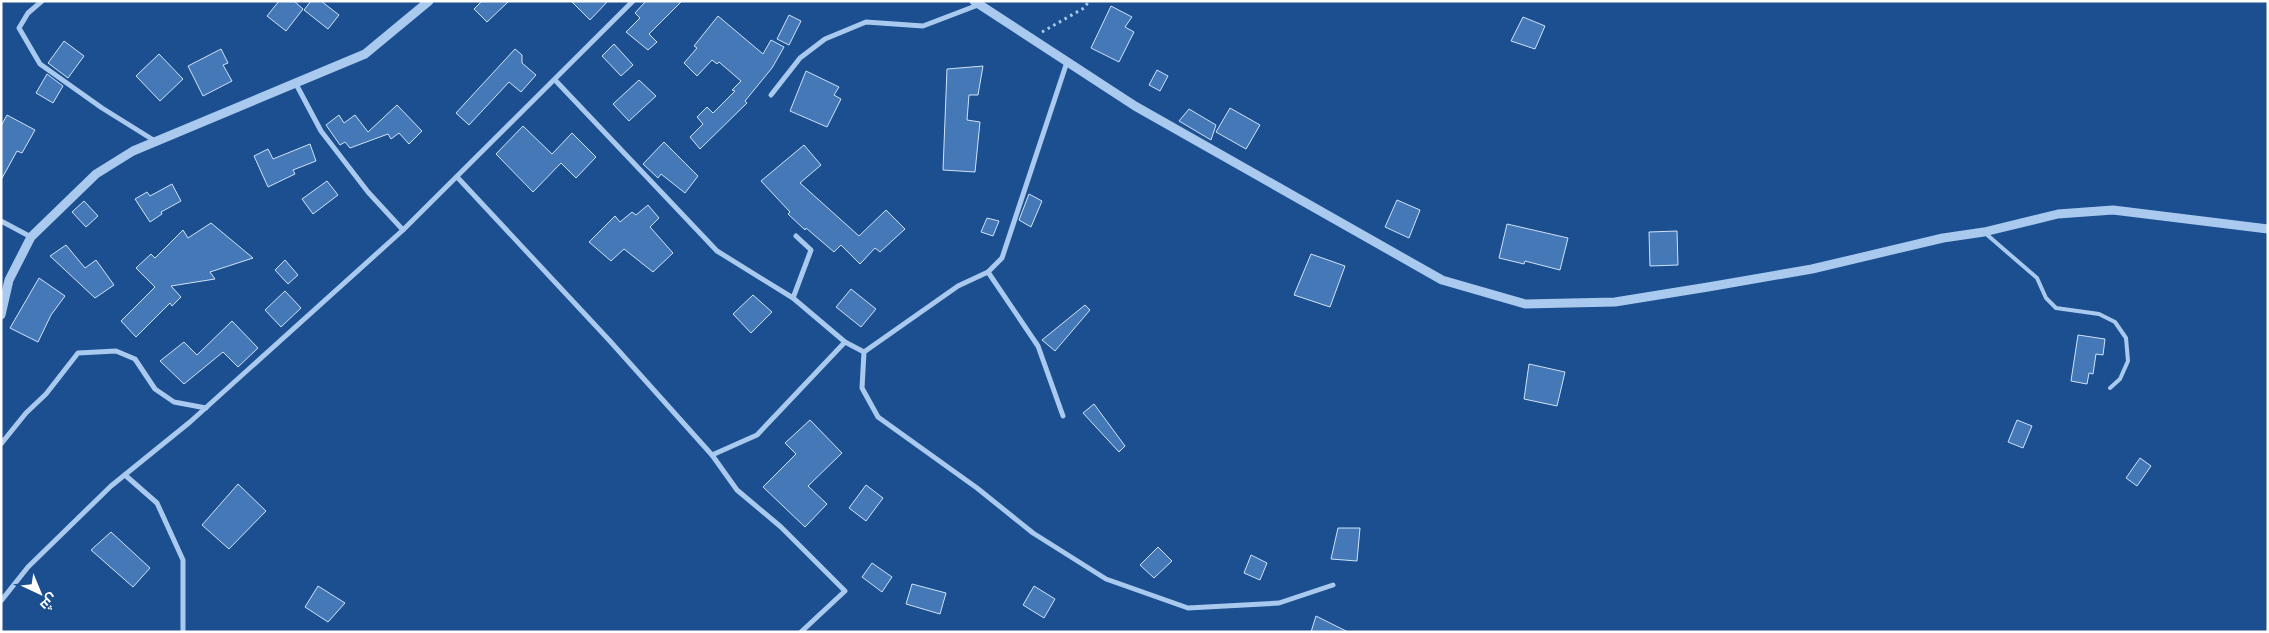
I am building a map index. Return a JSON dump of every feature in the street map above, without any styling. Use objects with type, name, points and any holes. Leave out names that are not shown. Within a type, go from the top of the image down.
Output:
[{"type":"street","points":[[42,1],[28,13],[19,28],[40,64],[102,108],[156,141]]},
{"type":"street","points":[[1,315],[9,280],[31,237],[96,174],[133,151],[365,54],[430,1]]},
{"type":"street","points":[[1,602],[28,566],[125,475],[206,408],[458,178],[633,1]]},
{"type":"street","points":[[771,95],[800,58],[824,40],[866,22],[923,26],[976,3],[1135,106],[1442,280],[1525,304],[1615,302],[1812,269],[1943,238],[1984,232],[2058,214],[2113,210],[2268,229]]},
{"type":"street","points":[[864,352],[958,286],[988,272],[1002,258],[1068,62]]},
{"type":"street","points":[[555,80],[717,250],[793,298],[845,342],[864,352]]},
{"type":"street","points":[[296,84],[321,131],[368,192],[403,230]]},
{"type":"street","points":[[458,178],[712,455],[738,490],[781,527],[845,591],[801,632]]},
{"type":"street","points":[[1,221],[31,237]]},
{"type":"street","points":[[793,298],[811,250],[796,236]]},
{"type":"street","points":[[988,272],[1038,346],[1062,416]]},
{"type":"street","points":[[712,455],[757,435],[845,342]]},
{"type":"street","points":[[1,444],[26,413],[46,394],[78,353],[116,351],[135,359],[156,388],[174,402],[206,408]]},
{"type":"street","points":[[864,352],[862,388],[878,417],[978,488],[1033,533],[1106,579],[1188,608],[1279,603],[1333,585]]},
{"type":"street","points":[[125,475],[157,503],[183,560],[183,632]]},
{"type":"lane","points":[[1984,232],[2037,278],[2046,298],[2056,308],[2099,314],[2115,322],[2126,338],[2128,360],[2120,379],[2110,388]]},
{"type":"path","points":[[1031,38],[1084,8],[1089,1]]},
{"type":"building","points":[[279,1],[294,1],[303,9],[286,31],[267,16]]},
{"type":"building","points":[[311,1],[321,1],[339,15],[328,29],[304,10]]},
{"type":"building","points":[[482,1],[509,1],[487,22],[474,9]]},
{"type":"building","points":[[571,1],[608,1],[590,20]]},
{"type":"building","points":[[646,1],[682,1],[649,34],[657,42],[648,50],[626,32],[640,18],[635,13]]},
{"type":"building","points":[[1111,6],[1132,17],[1125,27],[1134,32],[1119,62],[1091,48]]},
{"type":"building","points":[[789,15],[801,21],[789,45],[777,39]]},
{"type":"building","points":[[718,16],[763,54],[771,40],[784,47],[772,68],[745,101],[747,103],[700,149],[690,137],[703,124],[697,117],[707,107],[713,113],[735,91],[732,90],[741,81],[719,62],[717,64],[712,60],[697,76],[684,63],[697,48],[694,46]]},
{"type":"building","points":[[1523,17],[1545,26],[1535,49],[1511,41]]},
{"type":"building","points":[[64,41],[84,56],[68,78],[48,63]]},
{"type":"building","points":[[614,44],[633,65],[621,76],[602,56]]},
{"type":"building","points":[[221,49],[228,63],[223,65],[232,81],[203,96],[188,66]]},
{"type":"building","points":[[515,49],[522,55],[522,63],[536,75],[521,92],[509,82],[469,125],[456,113]]},
{"type":"building","points":[[159,54],[183,79],[160,101],[136,76]]},
{"type":"building","points":[[983,66],[978,95],[969,95],[967,120],[980,122],[975,172],[943,170],[947,69]]},
{"type":"building","points":[[1157,70],[1168,76],[1160,91],[1149,85]]},
{"type":"building","points":[[806,71],[839,87],[834,95],[841,99],[827,127],[790,111]]},
{"type":"building","points":[[47,74],[63,86],[53,103],[36,93]]},
{"type":"building","points":[[639,80],[656,96],[629,121],[613,104]]},
{"type":"building","points":[[397,105],[422,131],[409,144],[399,133],[391,139],[388,134],[350,148],[345,142],[340,145],[326,125],[339,115],[344,123],[355,115],[368,132]]},
{"type":"building","points":[[1230,108],[1260,125],[1246,149],[1216,132]]},
{"type":"building","points":[[1189,109],[1216,125],[1211,140],[1179,121]]},
{"type":"building","points":[[7,115],[35,130],[22,153],[17,151],[1,180],[1,126]]},
{"type":"building","points":[[523,126],[552,154],[572,133],[596,157],[576,178],[561,163],[533,192],[496,154]]},
{"type":"building","points":[[664,142],[698,176],[685,193],[661,174],[658,178],[643,164]]},
{"type":"building","points":[[310,144],[316,161],[293,170],[295,174],[268,187],[254,156],[268,149],[273,159]]},
{"type":"building","points":[[804,145],[821,165],[800,183],[859,236],[886,210],[905,229],[880,252],[875,248],[860,264],[841,245],[834,252],[806,228],[805,230],[788,214],[790,212],[761,181]]},
{"type":"building","points":[[327,181],[338,195],[313,214],[302,199]]},
{"type":"building","points":[[172,184],[181,201],[161,212],[162,214],[150,222],[135,199],[147,192],[150,196]]},
{"type":"building","points":[[1029,194],[1042,201],[1031,227],[1019,220]]},
{"type":"building","points":[[1397,200],[1420,210],[1409,238],[1385,227]]},
{"type":"building","points":[[84,201],[98,216],[86,227],[72,212]]},
{"type":"building","points":[[648,205],[659,218],[650,227],[673,253],[653,272],[624,249],[611,261],[589,242],[615,216],[620,222],[632,212],[636,215]]},
{"type":"building","points":[[987,218],[999,221],[993,236],[981,232]]},
{"type":"building","points":[[211,223],[253,258],[210,272],[215,279],[171,286],[181,297],[172,306],[170,303],[136,337],[121,321],[155,287],[136,268],[151,254],[155,258],[183,230],[188,238]]},
{"type":"building","points":[[1507,224],[1568,238],[1560,270],[1525,261],[1524,264],[1499,258]]},
{"type":"building","points":[[1677,231],[1678,265],[1650,266],[1649,232]]},
{"type":"building","points":[[66,245],[85,268],[96,260],[114,285],[95,298],[50,256]]},
{"type":"building","points":[[1311,254],[1345,266],[1330,307],[1294,295]]},
{"type":"building","points":[[285,260],[298,275],[288,284],[275,270]]},
{"type":"building","points":[[39,278],[65,296],[51,315],[38,342],[10,328]]},
{"type":"building","points":[[851,289],[876,309],[861,327],[836,307]]},
{"type":"building","points":[[285,291],[301,308],[281,327],[265,310]]},
{"type":"building","points":[[753,295],[772,312],[751,333],[733,314]]},
{"type":"building","points":[[1085,305],[1090,310],[1055,351],[1042,340]]},
{"type":"building","points":[[232,321],[258,348],[238,367],[223,352],[184,384],[160,361],[184,342],[197,355]]},
{"type":"building","points":[[2078,335],[2105,339],[2103,355],[2096,354],[2093,374],[2089,373],[2087,384],[2071,381]]},
{"type":"building","points":[[1529,364],[1565,372],[1557,406],[1524,399]]},
{"type":"building","points":[[1094,404],[1125,446],[1119,452],[1083,413]]},
{"type":"building","points":[[810,420],[842,453],[808,486],[827,504],[805,527],[763,487],[796,454],[785,443]]},
{"type":"building","points":[[2017,420],[2032,426],[2023,448],[2008,442]]},
{"type":"building","points":[[2140,458],[2151,466],[2137,486],[2126,478]]},
{"type":"building","points":[[238,484],[266,511],[229,549],[202,525]]},
{"type":"building","points":[[866,485],[883,498],[866,521],[849,508]]},
{"type":"building","points":[[1338,528],[1360,528],[1357,561],[1331,559]]},
{"type":"building","points":[[111,532],[150,568],[133,587],[91,550]]},
{"type":"building","points":[[1158,547],[1172,561],[1154,578],[1140,565]]},
{"type":"building","points":[[1251,555],[1267,563],[1260,580],[1244,573]]},
{"type":"building","points":[[872,563],[892,577],[882,592],[862,577]]},
{"type":"building","points":[[912,584],[946,593],[940,614],[906,604]]},
{"type":"building","points":[[318,586],[345,603],[328,622],[305,607]]},
{"type":"building","points":[[1034,586],[1055,599],[1044,618],[1023,605]]},
{"type":"building","points":[[1316,616],[1348,632],[1311,632]]}]
